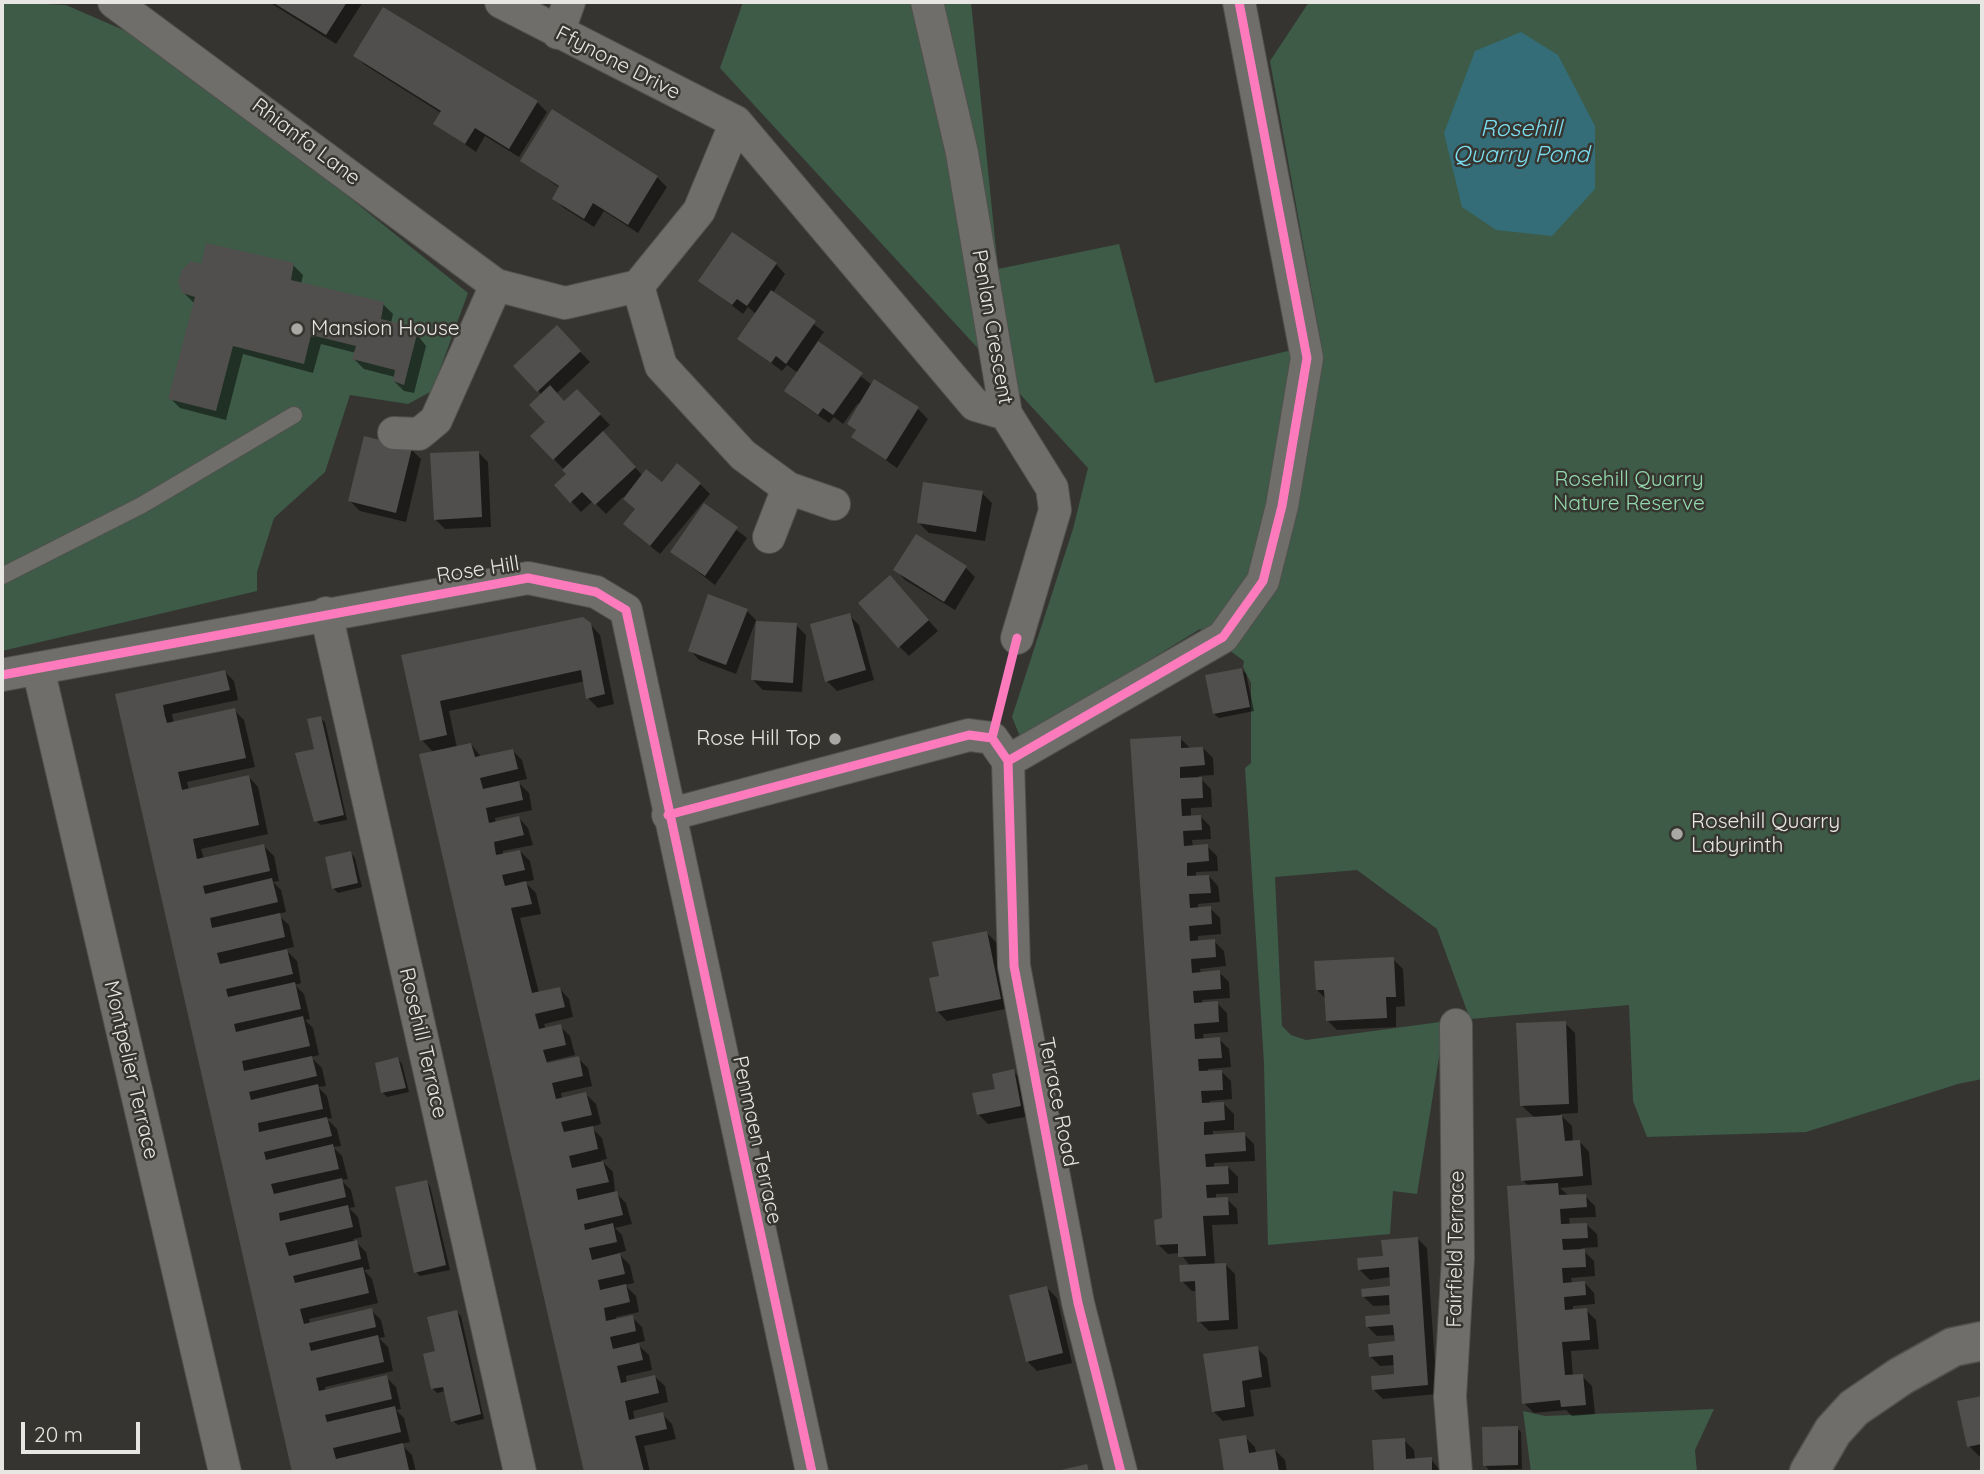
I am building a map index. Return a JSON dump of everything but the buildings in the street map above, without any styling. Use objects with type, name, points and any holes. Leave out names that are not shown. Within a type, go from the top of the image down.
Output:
[{"type":"street","name":"Rhianfa Lane","points":[[114,2],[496,285]]},
{"type":"street","name":"Ffynone Drive","points":[[501,2],[736,122]]},
{"type":"street","points":[[558,33],[569,2]]},
{"type":"street","name":"Penlan Crescent","points":[[927,2],[962,153],[1006,414],[1052,488],[1055,509],[1017,638]]},
{"type":"street","points":[[668,815],[969,735],[1000,749],[1223,637],[1263,581],[1282,506],[1307,358],[1239,2]]},
{"type":"street","points":[[394,433],[419,433],[436,421],[496,285],[565,303],[638,286],[699,211],[736,122],[975,405],[1006,414]]},
{"type":"street","points":[[638,286],[661,366],[743,455],[788,488],[834,504]]},
{"type":"street","points":[[769,537],[788,488]]},
{"type":"street","name":"Rose Hill","points":[[2,675],[326,613],[528,578],[596,592],[626,610],[668,815]]},
{"type":"street","name":"Rosehill Terrace","points":[[326,613],[520,1472]]},
{"type":"street","name":"Montpelier Terrace","points":[[38,668],[225,1472]]},
{"type":"street","name":"Terrace Road","points":[[1000,749],[1014,966],[1078,1303],[1121,1472]]},
{"type":"street","name":"Penmaen Terrace","points":[[668,815],[812,1472]]},
{"type":"street","name":"Fairfield Terrace","points":[[1456,1025],[1458,1258],[1450,1397],[1456,1472]]},
{"type":"street","points":[[1810,1472],[1833,1431],[1854,1408],[1900,1376],[1953,1347],[1982,1341]]},
{"type":"lane","points":[[2,576],[142,505],[294,415]]},
{"type":"green space","points":[[2,2],[66,5],[128,32],[293,152],[468,293],[432,391],[408,404],[350,395],[325,472],[274,518],[257,572],[257,591],[2,651]]},
{"type":"green space","name":"Rosehill Quarry Nature Reserve","points":[[743,2],[971,2],[998,269],[1119,244],[1155,383],[1321,343],[1270,61],[1309,2],[1982,2],[1982,1079],[1958,1084],[1806,1132],[1647,1137],[1633,1101],[1629,1005],[1470,1019],[1437,929],[1357,870],[1275,877],[1282,1026],[1291,1035],[1306,1040],[1440,1022],[1442,1039],[1417,1194],[1393,1191],[1390,1234],[1268,1245],[1264,1063],[1245,768],[1251,763],[1251,683],[1243,667],[1244,661],[1200,629],[1021,739],[1012,717],[1073,529],[1088,468],[720,68]]},
{"type":"green space","points":[[1714,1409],[1695,1450],[1697,1472],[1531,1472],[1523,1411],[1545,1416]]},
{"type":"water","name":"Rosehill Quarry Pond","points":[[1521,32],[1558,55],[1595,126],[1595,189],[1552,236],[1496,230],[1462,207],[1444,133],[1475,51]]},
{"type":"cycle path","points":[[1008,761],[1223,637],[1263,581],[1282,506],[1307,358],[1239,2]]},
{"type":"cycle path","points":[[2,675],[528,578],[596,592],[626,610],[812,1472]]},
{"type":"cycle path","points":[[992,738],[1017,638]]},
{"type":"cycle path","points":[[668,815],[969,735],[992,738]]},
{"type":"cycle path","points":[[992,738],[1008,761],[1014,966],[1078,1303],[1121,1472]]},
{"type":"place","name":"Mansion House","points":[[297,329]]},
{"type":"place","name":"Rose Hill Top","points":[[835,739]]},
{"type":"place","name":"Rosehill Quarry Labyrinth","points":[[1677,834]]}]
